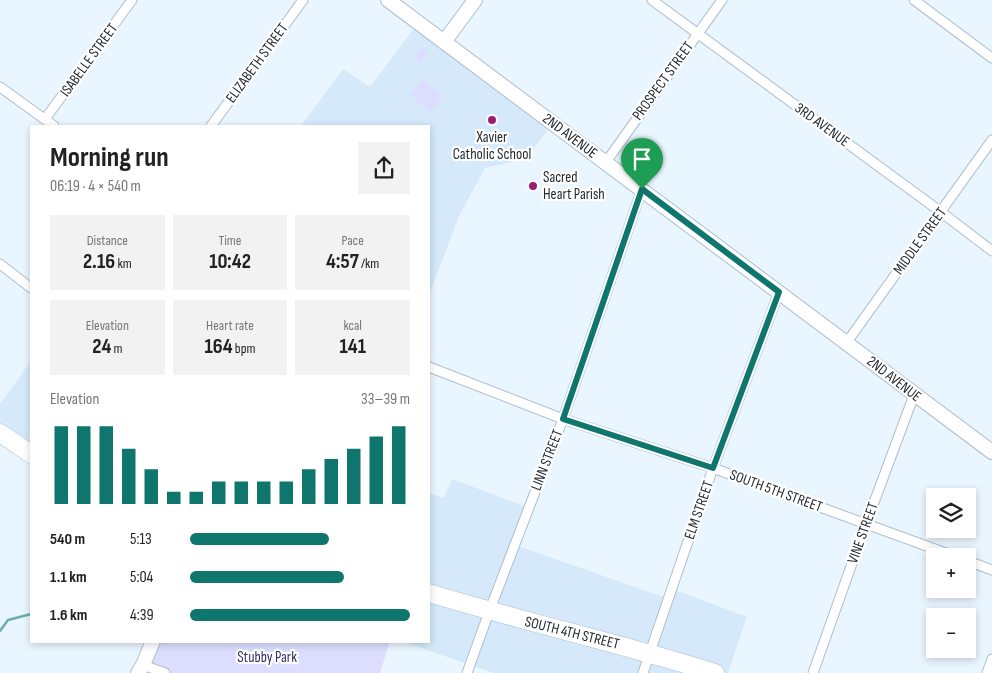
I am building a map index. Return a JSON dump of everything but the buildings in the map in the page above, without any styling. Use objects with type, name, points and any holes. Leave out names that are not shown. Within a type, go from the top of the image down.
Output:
[{"type":"highway","points":[[0,433],[30,453]]},
{"type":"highway","name":"SOUTH 4TH STREET","points":[[430,593],[488,612],[651,653],[715,673]]},
{"type":"street","name":"ISABELLE STREET","points":[[45,119],[132,0]]},
{"type":"street","name":"ELIZABETH STREET","points":[[212,125],[303,0]]},
{"type":"street","name":"2ND AVENUE","points":[[388,0],[992,452]]},
{"type":"street","points":[[444,42],[475,0]]},
{"type":"street","name":"3RD AVENUE","points":[[652,0],[992,251]]},
{"type":"street","name":"PROSPECT STREET","points":[[606,162],[722,0]]},
{"type":"street","points":[[914,0],[992,58]]},
{"type":"street","points":[[0,87],[53,125]]},
{"type":"street","name":"MIDDLE STREET","points":[[847,342],[992,140]]},
{"type":"street","name":"LINN STREET","points":[[467,673],[488,612],[563,419],[642,189]]},
{"type":"street","points":[[0,264],[30,287]]},
{"type":"street","name":"ELM STREET","points":[[643,673],[713,468],[779,292]]},
{"type":"street","name":"SOUTH 5TH STREET","points":[[430,367],[563,419],[713,468],[932,548]]},
{"type":"street","name":"VINE STREET","points":[[813,673],[914,394]]},
{"type":"street","points":[[976,564],[992,570]]},
{"type":"street","points":[[152,643],[141,669],[165,673]]},
{"type":"street","points":[[987,673],[992,659]]},
{"type":"shaded area","points":[[418,23],[553,123],[528,156],[485,168],[459,216],[430,292],[430,125],[302,125],[343,69],[370,87]]},
{"type":"shaded area","points":[[30,362],[30,453],[0,433],[0,404]]},
{"type":"shaded area","points":[[452,479],[529,508],[515,545],[669,599],[672,589],[747,617],[728,673],[494,673],[407,643],[430,643],[430,493],[444,498]]},
{"type":"green space","points":[[421,48],[428,53],[420,63],[414,58]]},
{"type":"green space","points":[[422,79],[444,96],[431,112],[410,95]]},
{"type":"green space","name":"Stubby Park","points":[[152,643],[389,643],[380,673],[165,673],[143,665]]},
{"type":"waterway","points":[[0,631],[8,620],[30,614]]},
{"type":"place","name":"Xavier Catholic School","points":[[492,120]]},
{"type":"place","name":"Sacred Heart Parish","points":[[533,186]]},
{"type":"route","points":[[642,189],[779,292],[713,468],[563,419],[642,189]]}]
